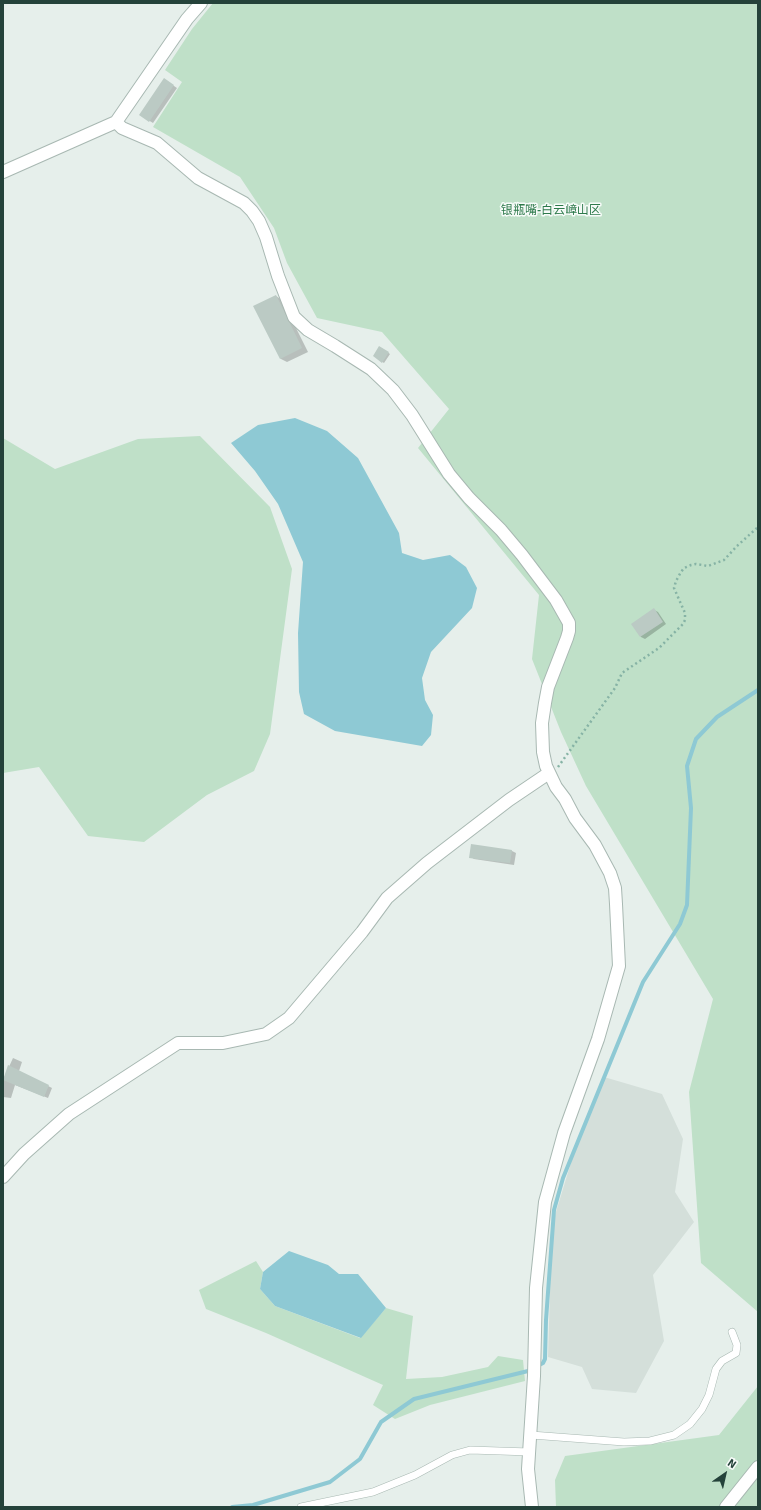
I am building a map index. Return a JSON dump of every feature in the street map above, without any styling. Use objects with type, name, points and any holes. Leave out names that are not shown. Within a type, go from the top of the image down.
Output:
[{"type":"street","points":[[3,172],[116,122],[201,3]]},
{"type":"street","points":[[116,122],[122,128],[156,143],[198,178],[244,203],[252,211],[259,221],[266,237],[280,282],[294,317],[308,330],[371,369],[393,390],[412,415],[449,474],[469,498],[501,530],[522,555],[556,600],[569,623],[569,631],[548,688],[542,723],[543,752],[549,774],[575,818],[595,846],[610,873],[615,888],[619,966],[598,1039],[564,1133],[545,1202],[536,1288],[534,1376],[528,1469],[532,1507]]},
{"type":"street","points":[[3,1177],[24,1154],[69,1114],[178,1043],[223,1043],[266,1034],[288,1018],[362,932],[387,898],[427,863],[509,800],[549,774]]},
{"type":"street","points":[[726,1507],[758,1467]]},
{"type":"lane","points":[[531,1435],[624,1442],[650,1441],[674,1435],[690,1424],[702,1409],[709,1395],[716,1368],[736,1353],[737,1345],[732,1332]]},
{"type":"lane","points":[[301,1507],[373,1492],[415,1475],[452,1455],[470,1450],[530,1452]]},
{"type":"path","points":[[549,774],[555,771],[562,762],[615,688],[622,673],[659,648],[683,624],[685,620],[685,613],[674,588],[676,581],[684,568],[696,564],[708,566],[724,560],[758,527]]},
{"type":"shaded area","points":[[604,1077],[662,1094],[683,1139],[675,1192],[694,1222],[653,1275],[664,1341],[636,1393],[592,1389],[582,1367],[548,1357],[552,1225],[580,1133]]},
{"type":"green space","name":"银瓶嘴-白云嶂山区","points":[[213,3],[758,3],[758,1312],[701,1263],[689,1092],[713,999],[586,786],[561,732],[532,659],[539,595],[418,448],[449,409],[382,332],[317,318],[287,263],[274,228],[240,177],[153,127],[182,82],[165,70],[192,29]]},
{"type":"green space","points":[[200,436],[270,507],[292,569],[270,734],[254,771],[207,795],[144,842],[88,836],[39,767],[3,773],[3,438],[55,469],[138,439]]},
{"type":"green space","points":[[256,1261],[263,1272],[260,1289],[275,1306],[360,1338],[386,1308],[413,1316],[406,1379],[442,1377],[488,1367],[498,1356],[523,1360],[525,1381],[430,1405],[395,1419],[373,1405],[383,1385],[266,1333],[206,1309],[199,1290]]},
{"type":"green space","points":[[758,1386],[758,1507],[556,1507],[555,1480],[565,1456],[719,1435]]},
{"type":"water","points":[[295,418],[327,431],[358,458],[399,533],[402,553],[423,560],[450,555],[466,567],[477,588],[472,608],[431,652],[422,678],[425,700],[433,715],[431,735],[422,746],[335,731],[304,714],[299,692],[298,633],[303,562],[278,504],[255,471],[231,443],[258,425]]},
{"type":"water","points":[[289,1251],[328,1265],[339,1274],[358,1274],[386,1308],[361,1338],[275,1306],[260,1289],[263,1272]]},
{"type":"building","points":[[164,78],[174,85],[149,122],[139,115]]},
{"type":"building","points":[[276,295],[302,348],[280,359],[253,306]]},
{"type":"building","points":[[379,346],[389,352],[382,363],[373,356]]},
{"type":"building","points":[[654,608],[663,622],[640,637],[631,624]]},
{"type":"building","points":[[471,844],[512,850],[510,863],[469,858]]},
{"type":"building","points":[[8,1065],[49,1085],[44,1097],[3,1080]]},
{"type":"waterway","points":[[232,1507],[253,1505],[330,1482],[360,1459],[381,1422],[414,1399],[528,1371],[543,1363],[545,1359],[546,1320],[554,1210],[563,1178],[643,982],[680,924],[687,905],[691,808],[687,766],[696,739],[717,717],[758,690]]}]
